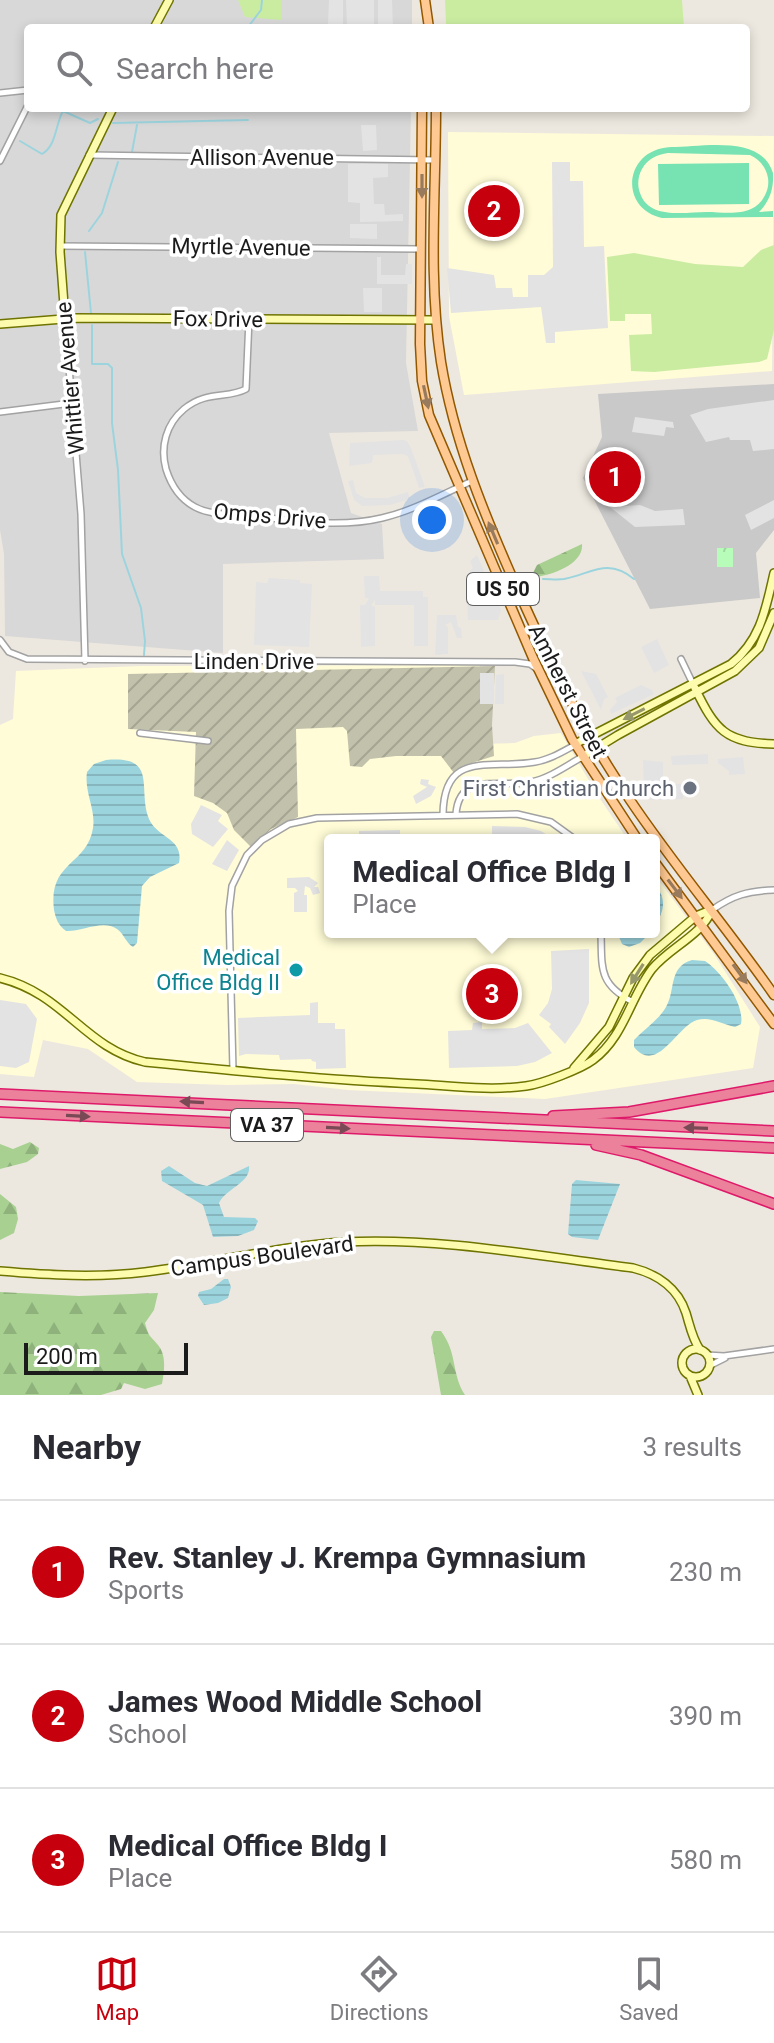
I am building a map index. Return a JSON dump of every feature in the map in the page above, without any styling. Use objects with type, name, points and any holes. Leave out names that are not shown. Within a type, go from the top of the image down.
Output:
[{"type":"highway","points":[[494,1117],[629,1112],[774,1086]]},
{"type":"highway","name":"VA 37","points":[[0,1094],[774,1131]]},
{"type":"highway","name":"VA 37","points":[[0,1112],[774,1148]]},
{"type":"highway","points":[[533,1138],[623,1150],[774,1204]]},
{"type":"main road","points":[[425,0],[426,24]]},
{"type":"main road","name":"Amherst Street","points":[[436,112],[436,320],[447,391],[472,481],[560,681],[590,736],[655,834]]},
{"type":"main road","points":[[422,113],[427,135],[436,138]]},
{"type":"main road","name":"Amherst Street","points":[[422,113],[420,364],[435,432],[533,658],[575,744],[634,834]]},
{"type":"main road","points":[[421,249],[429,250],[435,278]]},
{"type":"main road","points":[[526,642],[536,652],[548,656]]},
{"type":"main road","points":[[533,658],[545,662],[560,681]]},
{"type":"main road","name":"Amherst Street","points":[[660,841],[774,995]]},
{"type":"main road","points":[[660,869],[774,1024]]},
{"type":"street","points":[[156,24],[169,0]]},
{"type":"street","points":[[0,93],[24,90]]},
{"type":"street","points":[[0,161],[24,112]]},
{"type":"street","name":"Whittier Avenue","points":[[85,661],[81,514],[60,246],[61,215],[111,112]]},
{"type":"street","name":"Allison Avenue","points":[[89,155],[435,160]]},
{"type":"street","name":"Myrtle Avenue","points":[[60,246],[421,249]]},
{"type":"street","name":"Fox Drive","points":[[0,324],[65,318],[436,320]]},
{"type":"street","name":"Omps Drive","points":[[249,319],[246,389],[212,395],[194,402],[180,412],[169,427],[164,452],[167,474],[178,493],[193,506],[208,512],[287,521],[354,522],[394,515],[472,481]]},
{"type":"street","points":[[0,412],[72,403]]},
{"type":"street","points":[[443,814],[446,788],[453,777],[464,769],[479,765],[537,762],[731,664],[752,641],[766,608],[774,573]]},
{"type":"street","points":[[456,814],[460,796],[472,786],[535,781],[735,671],[749,659],[766,635],[774,613]]},
{"type":"street","name":"Linden Drive","points":[[0,640],[17,657],[85,661],[515,662],[530,664],[539,670]]},
{"type":"street","name":"Linden Drive","points":[[515,662],[533,658]]},
{"type":"street","points":[[681,659],[710,718],[724,733],[748,742],[774,744]]},
{"type":"street","points":[[140,733],[208,741]]},
{"type":"street","points":[[233,1070],[229,903],[235,879],[249,853],[272,832],[303,820],[456,814],[529,815],[556,825],[568,834]]},
{"type":"street","points":[[574,1068],[602,1037],[633,978],[650,955],[696,916],[743,892],[774,890]]},
{"type":"street","points":[[0,978],[38,991],[104,1045],[145,1062],[352,1081],[502,1088],[538,1084],[588,1063],[600,1054],[617,1034],[647,977],[661,959],[703,925],[712,910]]},
{"type":"street","points":[[601,938],[604,976],[612,989],[633,1002]]},
{"type":"street","name":"Campus Boulevard","points":[[0,1271],[57,1275],[130,1274],[333,1243],[435,1244],[648,1272],[677,1296],[700,1350]]},
{"type":"street","points":[[688,1322],[686,1352],[681,1365],[700,1395]]},
{"type":"street","points":[[686,1352],[700,1350],[707,1355],[733,1355],[774,1349]]},
{"type":"street","points":[[707,1355],[709,1366]]},
{"type":"street","points":[[700,1395],[703,1375],[709,1366],[733,1355]]},
{"type":"street","points":[[690,1376],[703,1375]]},
{"type":"shaded area","points":[[0,0],[412,0],[412,24],[24,24],[24,112],[411,112],[406,363],[418,431],[329,433],[351,513],[382,524],[384,559],[223,564],[223,653],[5,636],[4,554],[0,530]]},
{"type":"shaded area","points":[[329,0],[343,0],[343,24],[328,24]]},
{"type":"shaded area","points":[[346,0],[374,0],[374,24],[347,24]]},
{"type":"shaded area","points":[[378,0],[392,0],[393,24],[378,24]]},
{"type":"shaded area","points":[[361,125],[376,125],[377,150],[363,151]]},
{"type":"shaded area","points":[[448,132],[774,136],[772,371],[464,395],[449,316]]},
{"type":"shaded area","points":[[552,162],[570,162],[570,181],[583,181],[584,247],[604,246],[608,328],[555,332],[555,343],[546,343],[541,307],[451,313],[447,268],[494,275],[496,288],[512,288],[513,297],[528,297],[528,275],[544,275],[553,267]]},
{"type":"shaded area","points":[[348,164],[388,164],[388,177],[373,178],[374,204],[384,204],[385,215],[403,214],[403,221],[360,222],[360,203],[348,202]]},
{"type":"shaded area","points":[[350,224],[377,224],[377,239],[350,238]]},
{"type":"shaded area","points":[[377,257],[381,257],[381,275],[405,275],[406,264],[412,264],[412,284],[377,284]]},
{"type":"shaded area","points":[[363,288],[382,288],[382,312],[364,312]]},
{"type":"shaded area","points":[[774,384],[774,530],[756,553],[760,598],[650,609],[583,478],[602,437],[598,394]]},
{"type":"shaded area","points":[[774,400],[774,449],[753,451],[750,440],[730,440],[729,437],[706,442],[690,415],[708,409]]},
{"type":"shaded area","points":[[635,417],[673,422],[674,428],[666,427],[664,436],[632,432]]},
{"type":"shaded area","points":[[403,440],[411,448],[425,487],[419,488],[408,456],[402,454],[373,455],[372,463],[349,466],[350,443]]},
{"type":"shaded area","points":[[353,480],[356,493],[365,498],[387,498],[408,492],[410,499],[390,505],[362,506],[354,500],[348,481]]},
{"type":"shaded area","points":[[774,500],[774,518],[751,530],[745,515]]},
{"type":"shaded area","points":[[640,505],[655,511],[683,509],[685,525],[635,527],[610,507]]},
{"type":"shaded area","points":[[477,555],[501,610],[498,620],[468,620],[467,590],[474,581],[469,571],[473,568],[470,561]]},
{"type":"shaded area","points":[[364,576],[379,576],[380,591],[423,591],[423,597],[428,597],[428,646],[414,646],[414,605],[375,605],[375,600],[371,605],[375,607],[375,646],[361,647],[360,605],[365,605],[369,598],[365,598]]},
{"type":"shaded area","points":[[269,578],[312,584],[309,647],[254,645],[256,582],[267,583]]},
{"type":"shaded area","points":[[437,615],[456,615],[458,627],[461,628],[462,638],[457,638],[451,622],[445,625],[448,627],[448,654],[435,655]]},
{"type":"shaded area","points":[[657,639],[669,665],[654,673],[641,647]]},
{"type":"shaded area","points":[[480,665],[481,744],[515,743],[534,736],[561,733],[624,834],[324,834],[324,938],[660,938],[660,882],[714,954],[760,1027],[753,1068],[545,1099],[348,1090],[294,1084],[137,1082],[88,1049],[43,1040],[34,1077],[0,1074],[0,725],[13,719],[16,671],[141,666]]},
{"type":"shaded area","points":[[495,666],[494,756],[462,766],[454,773],[441,756],[396,756],[370,759],[362,767],[350,766],[347,731],[343,727],[296,729],[298,817],[271,829],[251,847],[234,830],[227,813],[213,803],[194,796],[196,732],[128,729],[128,674]]},
{"type":"shaded area","points":[[581,671],[596,674],[608,697],[604,699],[601,710]]},
{"type":"shaded area","points":[[480,673],[494,673],[494,704],[480,704]]},
{"type":"shaded area","points":[[504,674],[504,704],[495,704],[496,675]]},
{"type":"shaded area","points":[[641,685],[654,694],[611,714],[610,710],[617,702],[615,698]]},
{"type":"shaded area","points":[[708,754],[708,764],[672,765],[671,756]]},
{"type":"shaded area","points":[[743,757],[745,774],[729,775],[729,771],[718,763],[718,759]]},
{"type":"shaded area","points":[[643,760],[663,762],[663,784],[682,784],[683,799],[650,800],[649,793],[644,791]]},
{"type":"shaded area","points":[[421,779],[429,780],[428,784],[436,787],[431,796],[416,804],[413,796],[427,787],[420,784]]},
{"type":"shaded area","points":[[201,805],[222,815],[218,821],[228,829],[213,847],[192,834],[191,824]]},
{"type":"shaded area","points":[[492,826],[525,827],[546,834],[492,834]]},
{"type":"shaded area","points":[[400,830],[400,834],[359,834],[359,831]]},
{"type":"shaded area","points":[[227,840],[239,850],[227,871],[212,864]]},
{"type":"shaded area","points":[[309,877],[318,883],[314,887],[318,887],[320,893],[313,895],[310,888],[305,886],[307,912],[294,912],[294,893],[298,891],[287,888],[287,878]]},
{"type":"shaded area","points":[[589,949],[589,1003],[565,1044],[549,1027],[551,1024],[539,1015],[548,1003],[552,989],[551,951]]},
{"type":"shaded area","points":[[0,1000],[26,1004],[37,1019],[29,1062],[16,1068],[0,1066]]},
{"type":"shaded area","points":[[318,1002],[318,1023],[335,1023],[335,1029],[345,1029],[346,1068],[316,1069],[316,1062],[311,1059],[280,1060],[279,1055],[239,1056],[238,1018],[310,1015],[310,1003]]},
{"type":"shaded area","points":[[482,1022],[482,1029],[515,1028],[528,1023],[552,1053],[535,1062],[517,1066],[449,1068],[448,1031],[472,1030],[473,1023]]},
{"type":"green space","points":[[238,0],[281,0],[281,20],[245,17]]},
{"type":"green space","points":[[445,0],[682,0],[684,24],[446,24]]},
{"type":"green space","points":[[729,145],[756,152],[773,173],[770,194],[759,212],[773,211],[773,217],[662,218],[648,212],[638,203],[632,180],[636,168],[655,150]],"holes":[[[668,153],[750,155],[764,167],[768,183],[762,200],[746,211],[669,213],[651,207],[640,193],[638,184],[641,172],[647,162],[657,156]]]},
{"type":"green space","points":[[749,163],[749,204],[659,205],[658,164]]},
{"type":"green space","points":[[774,245],[774,330],[767,359],[654,372],[631,371],[629,335],[652,334],[651,314],[625,314],[625,321],[610,321],[607,257],[634,253],[695,264],[743,267],[761,250]]},
{"type":"green space","points":[[582,544],[573,563],[550,574],[536,577],[533,573],[537,565]]},
{"type":"green space","points":[[717,548],[733,548],[733,567],[717,567]]},
{"type":"green space","points":[[30,1142],[39,1148],[38,1154],[27,1162],[0,1169],[0,1144],[13,1149]]},
{"type":"green space","points":[[0,1194],[16,1207],[18,1219],[14,1233],[0,1240]]},
{"type":"green space","points":[[0,1292],[79,1296],[158,1293],[154,1310],[145,1323],[163,1354],[162,1384],[145,1389],[124,1383],[121,1389],[101,1395],[0,1395]]},
{"type":"green space","points":[[434,1331],[441,1331],[446,1339],[465,1395],[441,1395],[431,1337]]},
{"type":"water","points":[[123,760],[140,769],[149,819],[178,848],[179,863],[150,877],[142,886],[137,943],[133,947],[111,926],[66,931],[58,922],[54,910],[57,882],[84,850],[93,828],[87,772],[94,764]]},
{"type":"water","points":[[620,938],[645,938],[629,947],[622,944]]},
{"type":"water","points":[[705,961],[724,980],[736,998],[741,1024],[735,1027],[711,1020],[697,1020],[659,1053],[651,1056],[642,1054],[634,1047],[634,1040],[663,1012],[676,973],[684,963]]},
{"type":"water","points":[[169,1166],[195,1183],[207,1186],[249,1166],[246,1177],[219,1203],[224,1217],[255,1218],[258,1221],[254,1230],[238,1236],[213,1237],[203,1205],[162,1181],[161,1171]]},
{"type":"water","points":[[576,1180],[620,1184],[598,1240],[568,1234],[572,1184]]},
{"type":"water","points":[[228,1279],[231,1287],[228,1298],[204,1305],[199,1292],[211,1289]]},
{"type":"waterway","points":[[250,24],[261,10],[262,0]]},
{"type":"waterway","points":[[20,141],[42,154],[53,140],[62,112]]},
{"type":"waterway","points":[[65,112],[90,123],[98,119]]},
{"type":"waterway","points":[[113,123],[248,120]]},
{"type":"waterway","points":[[132,152],[137,125]]},
{"type":"waterway","points":[[89,231],[102,213],[118,162]]},
{"type":"waterway","points":[[85,252],[91,313]]},
{"type":"waterway","points":[[92,325],[92,364],[108,364],[112,368],[112,423],[118,470],[122,554],[141,608],[144,655]]},
{"type":"waterway","points":[[543,579],[564,579],[607,568],[624,572],[634,579]]},
{"type":"place","name":"James Wood Middle School","points":[[494,211]]},
{"type":"place","name":"Rev. Stanley J. Krempa Gymnasium","points":[[615,477]]},
{"type":"place","name":"First Christian Church","points":[[690,788]]},
{"type":"place","name":"Medical Office Bldg II","points":[[296,970]]},
{"type":"place","name":"Medical Office Bldg I","points":[[492,994]]}]
